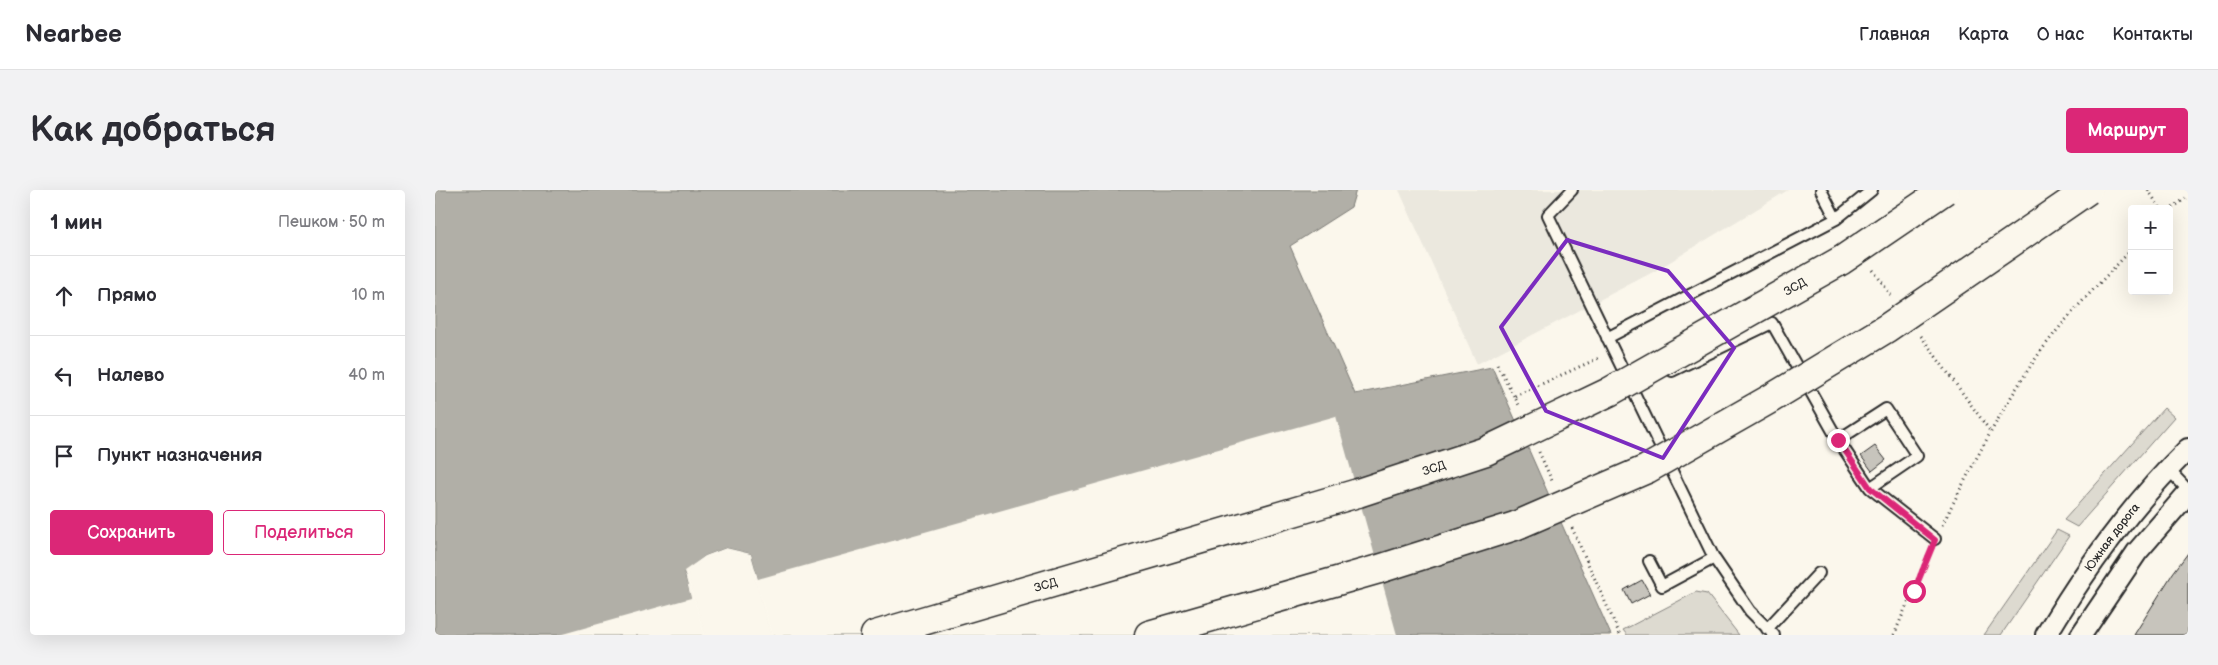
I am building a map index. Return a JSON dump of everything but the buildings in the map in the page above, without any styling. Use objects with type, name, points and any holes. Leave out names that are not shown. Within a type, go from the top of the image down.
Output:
[{"type":"highway","name":"ЗСД","points":[[875,635],[1354,495],[1485,451],[1609,392],[1728,326],[1842,260],[1945,190]]},
{"type":"highway","points":[[1149,635],[1379,569],[1515,526],[1647,469],[1770,399],[1887,328],[2088,190]]},
{"type":"street","name":"Южная дорога","points":[[2046,635],[2070,594],[2120,525],[2168,469],[2188,449]]},
{"type":"street","points":[[2081,635],[2137,552],[2188,491]]},
{"type":"lane","points":[[1572,190],[1548,215],[1613,352],[1637,388],[1714,558],[1750,611],[1771,632],[1781,617],[1819,573]]},
{"type":"lane","points":[[1821,190],[1836,219]]},
{"type":"lane","points":[[1607,338],[1836,219],[1872,190]]},
{"type":"lane","points":[[1659,377],[1772,324],[1838,440],[1870,488],[1935,540]]},
{"type":"lane","points":[[1838,440],[1885,409],[1917,456],[1870,488]]},
{"type":"lane","points":[[2168,469],[2188,491]]},
{"type":"lane","points":[[1649,561],[1662,586],[1714,558]]},
{"type":"path","points":[[2148,190],[2158,205]]},
{"type":"path","points":[[2173,208],[2188,196]]},
{"type":"path","points":[[1894,635],[1935,540],[1990,431],[2037,357],[2083,300],[2131,250]]},
{"type":"path","points":[[1515,396],[1613,352]]},
{"type":"highlighted area","points":[[1567,240],[1668,271],[1734,348],[1663,458],[1546,411],[1501,327]]},
{"type":"shaded area","points":[[435,190],[1356,190],[1351,207],[1290,246],[1355,394],[1492,367],[1611,635],[773,635],[751,554],[726,548],[705,556],[684,572],[702,635],[435,635]]},
{"type":"shaded area","points":[[1399,190],[1788,190],[1655,271],[1477,364]]},
{"type":"shaded area","points":[[2164,408],[2174,417],[2077,527],[2064,520]]},
{"type":"shaded area","points":[[2057,530],[2069,536],[2001,635],[1984,635]]},
{"type":"shaded area","points":[[1696,592],[1707,594],[1739,635],[1627,635],[1623,630]]},
{"type":"pier","points":[[1336,416],[1397,635],[771,635],[749,556],[726,551],[706,558],[687,572],[705,635],[559,635],[691,598],[684,571],[705,556],[726,548],[751,554],[758,579]]},
{"type":"route","points":[[1838,440],[1870,488],[1935,540],[1914,591]]}]
